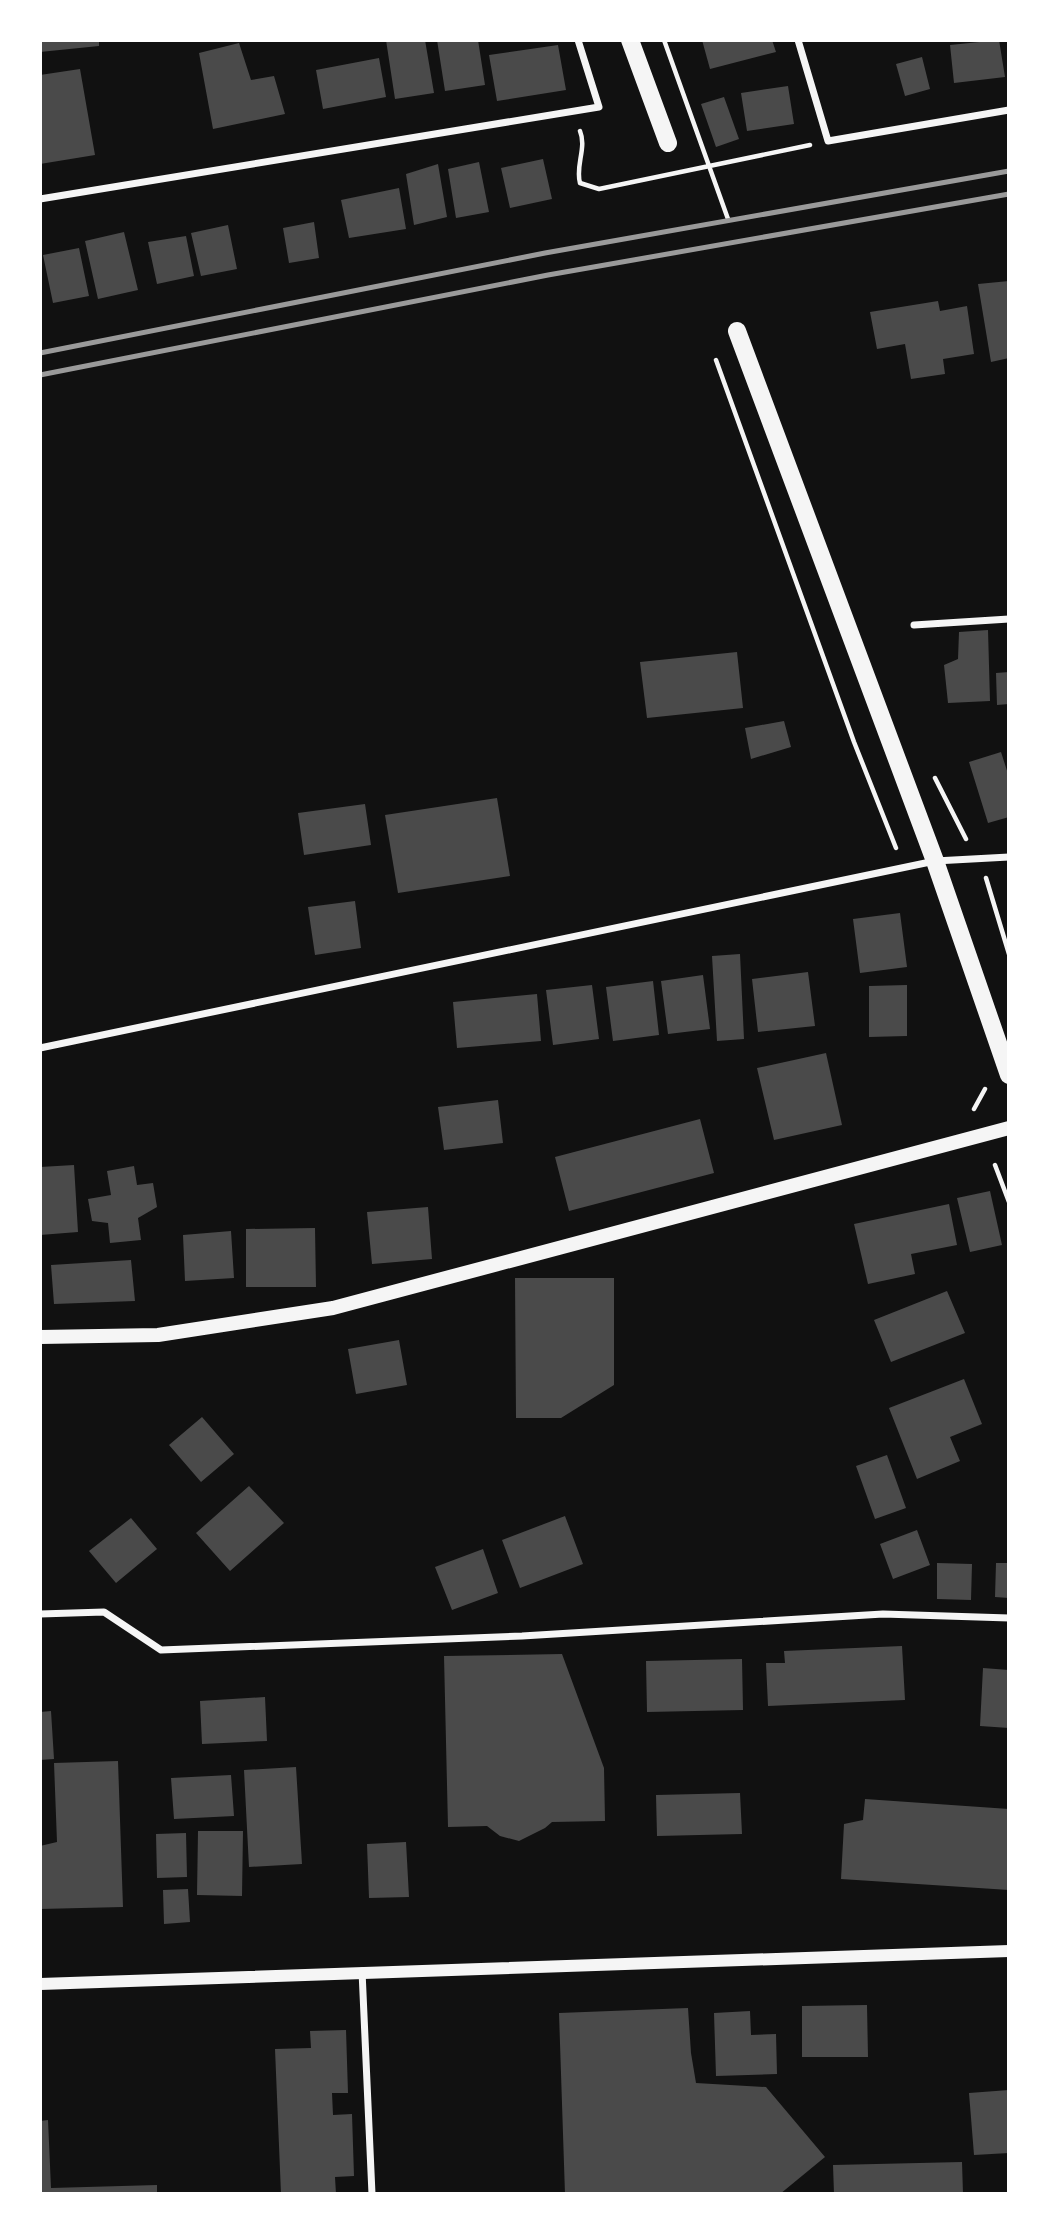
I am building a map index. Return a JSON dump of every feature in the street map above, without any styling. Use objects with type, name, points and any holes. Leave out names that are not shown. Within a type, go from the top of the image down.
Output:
[{"type":"main road","points":[[630,40],[668,143]]},
{"type":"main road","points":[[737,331],[935,861],[1009,1075]]},
{"type":"main road","points":[[40,1337],[158,1335],[333,1308],[1009,1128]]},
{"type":"street","points":[[40,199],[600,107],[578,40]]},
{"type":"street","points":[[798,40],[828,141],[1009,110]]},
{"type":"street","points":[[914,625],[1009,619]]},
{"type":"street","points":[[40,1048],[935,861],[1009,858]]},
{"type":"street","points":[[40,1614],[104,1612],[161,1650],[577,1633],[883,1614],[1009,1618]]},
{"type":"street","points":[[40,1984],[1009,1951]]},
{"type":"street","points":[[362,1971],[372,2194]]},
{"type":"path","points":[[664,40],[728,219]]},
{"type":"path","points":[[712,348],[849,729],[900,857]]},
{"type":"path","points":[[988,883],[1009,954]]},
{"type":"path","points":[[995,1165],[1009,1202]]},
{"type":"building","points":[[40,40],[99,40],[99,46],[40,52]]},
{"type":"building","points":[[386,40],[425,40],[434,93],[395,99]]},
{"type":"building","points":[[437,40],[478,40],[485,85],[445,91]]},
{"type":"building","points":[[702,40],[772,40],[776,52],[710,69]]},
{"type":"building","points":[[999,40],[1005,77],[954,83],[950,45]]},
{"type":"building","points":[[239,43],[251,80],[274,76],[285,114],[213,129],[199,53]]},
{"type":"building","points":[[558,45],[566,90],[497,101],[489,55]]},
{"type":"building","points":[[922,57],[930,89],[905,96],[896,64]]},
{"type":"building","points":[[379,58],[386,97],[323,109],[316,70]]},
{"type":"building","points":[[80,69],[95,155],[40,164],[40,75]]},
{"type":"building","points":[[788,86],[794,124],[747,131],[741,93]]},
{"type":"building","points":[[724,97],[739,139],[716,147],[701,104]]},
{"type":"building","points":[[543,159],[552,199],[510,208],[501,168]]},
{"type":"building","points":[[479,162],[489,212],[456,218],[448,169]]},
{"type":"building","points":[[438,164],[447,217],[414,225],[406,174]]},
{"type":"building","points":[[399,188],[406,229],[349,238],[341,200]]},
{"type":"building","points":[[314,222],[319,258],[289,263],[283,228]]},
{"type":"building","points":[[228,225],[237,269],[201,276],[191,233]]},
{"type":"building","points":[[124,232],[138,290],[98,299],[85,241]]},
{"type":"building","points":[[186,236],[194,276],[157,284],[148,242]]},
{"type":"building","points":[[79,248],[89,296],[53,303],[43,255]]},
{"type":"building","points":[[1009,281],[1009,358],[991,362],[978,284]]},
{"type":"building","points":[[938,301],[940,311],[967,306],[974,354],[943,359],[945,374],[911,379],[905,344],[877,349],[870,312]]},
{"type":"building","points":[[988,630],[990,701],[948,703],[944,665],[958,659],[959,632]]},
{"type":"building","points":[[737,652],[743,708],[647,718],[640,662]]},
{"type":"building","points":[[1009,672],[1009,704],[997,705],[996,673]]},
{"type":"building","points":[[784,721],[791,747],[751,759],[745,728]]},
{"type":"building","points":[[1001,752],[1009,777],[1009,817],[988,823],[969,762]]},
{"type":"building","points":[[497,798],[510,876],[398,893],[385,815]]},
{"type":"building","points":[[365,804],[371,845],[304,855],[298,813]]},
{"type":"building","points":[[355,901],[361,948],[315,955],[308,907]]},
{"type":"building","points":[[900,913],[907,967],[860,973],[853,919]]},
{"type":"building","points":[[740,954],[744,1039],[717,1041],[712,956]]},
{"type":"building","points":[[808,972],[815,1026],[758,1032],[752,979]]},
{"type":"building","points":[[703,975],[710,1029],[668,1034],[661,981]]},
{"type":"building","points":[[653,981],[659,1035],[613,1041],[606,987]]},
{"type":"building","points":[[592,985],[599,1039],[553,1045],[546,990]]},
{"type":"building","points":[[907,985],[907,1036],[869,1037],[869,986]]},
{"type":"building","points":[[537,994],[541,1041],[457,1048],[453,1002]]},
{"type":"building","points":[[826,1053],[842,1125],[774,1140],[757,1068]]},
{"type":"building","points":[[498,1100],[503,1143],[444,1150],[438,1107]]},
{"type":"building","points":[[700,1119],[714,1173],[569,1211],[555,1157]]},
{"type":"building","points":[[74,1165],[78,1232],[40,1235],[40,1167]]},
{"type":"building","points":[[134,1166],[137,1185],[153,1183],[157,1207],[138,1218],[141,1240],[110,1243],[108,1223],[92,1221],[88,1199],[111,1195],[107,1171]]},
{"type":"building","points":[[990,1191],[1002,1245],[970,1252],[957,1198]]},
{"type":"building","points":[[949,1204],[957,1245],[911,1254],[915,1274],[868,1284],[854,1224]]},
{"type":"building","points":[[428,1207],[432,1259],[372,1264],[367,1212]]},
{"type":"building","points":[[315,1228],[316,1287],[246,1287],[246,1229]]},
{"type":"building","points":[[231,1231],[234,1278],[185,1281],[183,1235]]},
{"type":"building","points":[[131,1260],[135,1301],[54,1304],[51,1265]]},
{"type":"building","points":[[515,1278],[614,1278],[614,1385],[561,1418],[516,1418]]},
{"type":"building","points":[[947,1291],[965,1333],[891,1362],[874,1320]]},
{"type":"building","points":[[399,1340],[407,1385],[356,1394],[348,1349]]},
{"type":"building","points":[[964,1379],[982,1424],[950,1437],[960,1461],[917,1479],[889,1408]]},
{"type":"building","points":[[202,1417],[234,1454],[201,1482],[169,1445]]},
{"type":"building","points":[[887,1455],[906,1508],[875,1519],[856,1466]]},
{"type":"building","points":[[249,1486],[284,1523],[230,1571],[196,1533]]},
{"type":"building","points":[[565,1516],[583,1564],[520,1588],[502,1540]]},
{"type":"building","points":[[131,1518],[157,1549],[116,1583],[89,1551]]},
{"type":"building","points":[[917,1530],[930,1565],[893,1579],[880,1544]]},
{"type":"building","points":[[483,1549],[498,1593],[452,1610],[435,1567]]},
{"type":"building","points":[[937,1563],[972,1564],[971,1600],[937,1599]]},
{"type":"building","points":[[996,1563],[1009,1563],[1009,1598],[995,1597]]},
{"type":"building","points":[[902,1646],[905,1700],[768,1706],[766,1663],[785,1663],[784,1651]]},
{"type":"building","points":[[562,1654],[604,1768],[605,1821],[552,1822],[519,1841],[500,1836],[487,1826],[448,1827],[444,1656]]},
{"type":"building","points":[[742,1659],[743,1710],[647,1712],[646,1661]]},
{"type":"building","points":[[983,1668],[1009,1670],[1009,1728],[980,1726]]},
{"type":"building","points":[[265,1697],[267,1741],[202,1744],[200,1701]]},
{"type":"building","points":[[51,1711],[54,1759],[40,1760],[40,1712]]},
{"type":"building","points":[[118,1761],[123,1907],[40,1909],[40,1846],[57,1842],[54,1763]]},
{"type":"building","points":[[296,1767],[302,1864],[249,1867],[244,1770]]},
{"type":"building","points":[[231,1775],[234,1816],[174,1819],[171,1778]]},
{"type":"building","points":[[740,1793],[742,1834],[657,1836],[656,1795]]},
{"type":"building","points":[[865,1799],[1009,1809],[1009,1890],[841,1879],[844,1824],[863,1820]]},
{"type":"building","points":[[198,1831],[243,1831],[242,1896],[197,1895]]},
{"type":"building","points":[[186,1833],[187,1877],[157,1878],[156,1834]]},
{"type":"building","points":[[406,1842],[409,1897],[369,1898],[367,1844]]},
{"type":"building","points":[[188,1889],[190,1922],[164,1924],[163,1890]]},
{"type":"building","points":[[867,2005],[868,2057],[802,2057],[802,2006]]},
{"type":"building","points":[[688,2008],[696,2083],[766,2087],[825,2157],[780,2194],[565,2194],[559,2013]]},
{"type":"building","points":[[750,2011],[751,2035],[776,2034],[777,2074],[716,2076],[714,2013]]},
{"type":"building","points":[[346,2030],[348,2093],[332,2093],[333,2115],[352,2114],[354,2176],[335,2177],[336,2194],[281,2194],[275,2049],[311,2048],[310,2031]]},
{"type":"building","points":[[1009,2090],[1009,2153],[974,2155],[969,2093]]},
{"type":"building","points":[[48,2120],[51,2188],[157,2185],[157,2194],[40,2194],[40,2121]]},
{"type":"building","points":[[962,2162],[963,2194],[834,2194],[833,2165]]},
{"type":"railway","points":[[40,353],[545,253],[1009,171]]},
{"type":"railway","points":[[40,375],[548,275],[1009,194]]}]
